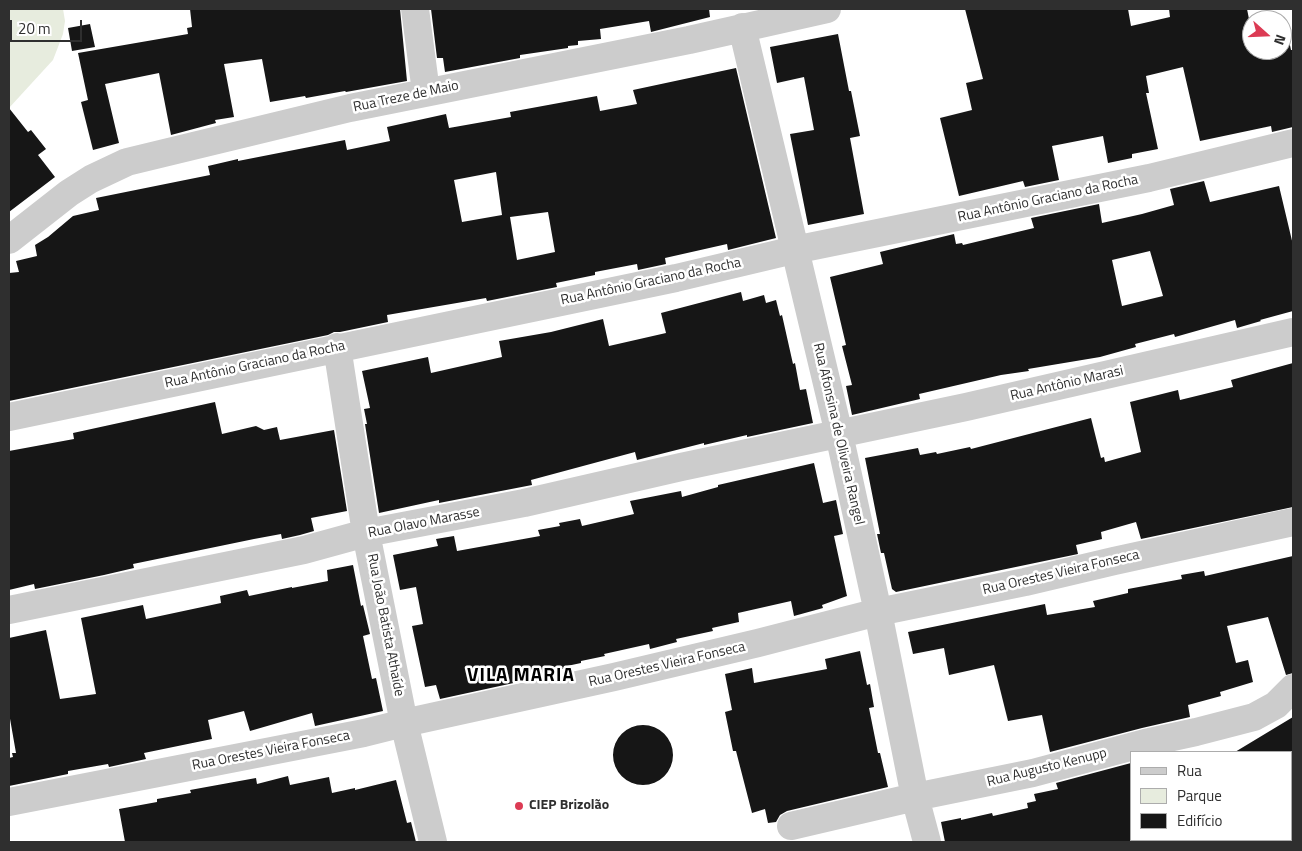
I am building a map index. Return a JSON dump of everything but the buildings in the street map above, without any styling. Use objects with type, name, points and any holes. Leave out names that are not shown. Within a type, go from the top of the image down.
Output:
[{"type":"street","points":[[415,9],[426,92]]},
{"type":"street","name":"Rua Treze de Maio","points":[[9,240],[69,193],[91,179],[126,162],[350,108],[689,40],[826,9]]},
{"type":"street","name":"Rua Afonsina de Oliveira Rangel","points":[[742,27],[839,434],[878,612],[915,797],[927,842]]},
{"type":"street","name":"Rua Antônio Graciano da Rocha","points":[[9,417],[287,360],[337,347],[676,278],[794,250],[1149,178],[1293,144]]},
{"type":"street","name":"Rua Antônio Marasi","points":[[839,434],[1293,332]]},
{"type":"street","name":"Rua João Batista Athaíde","points":[[337,347],[366,533],[404,723],[433,842]]},
{"type":"street","name":"Rua Olavo Marasse","points":[[9,610],[285,554],[366,533],[524,503],[681,467],[839,434]]},
{"type":"street","name":"Rua Orestes Vieira Fonseca","points":[[9,802],[364,733],[614,677],[878,612],[1025,582],[1293,522]]},
{"type":"street","name":"Rua Augusto Kenupp","points":[[791,826],[915,797],[1033,773],[1145,743],[1254,717],[1276,705],[1293,688]]},
{"type":"green space","points":[[9,9],[63,9],[65,21],[63,34],[53,60],[9,108]]},
{"type":"place","name":"CIEP Brizolão","points":[[519,806]]},
{"type":"district","name":"VILA MARIA","points":[[521,676]]}]
